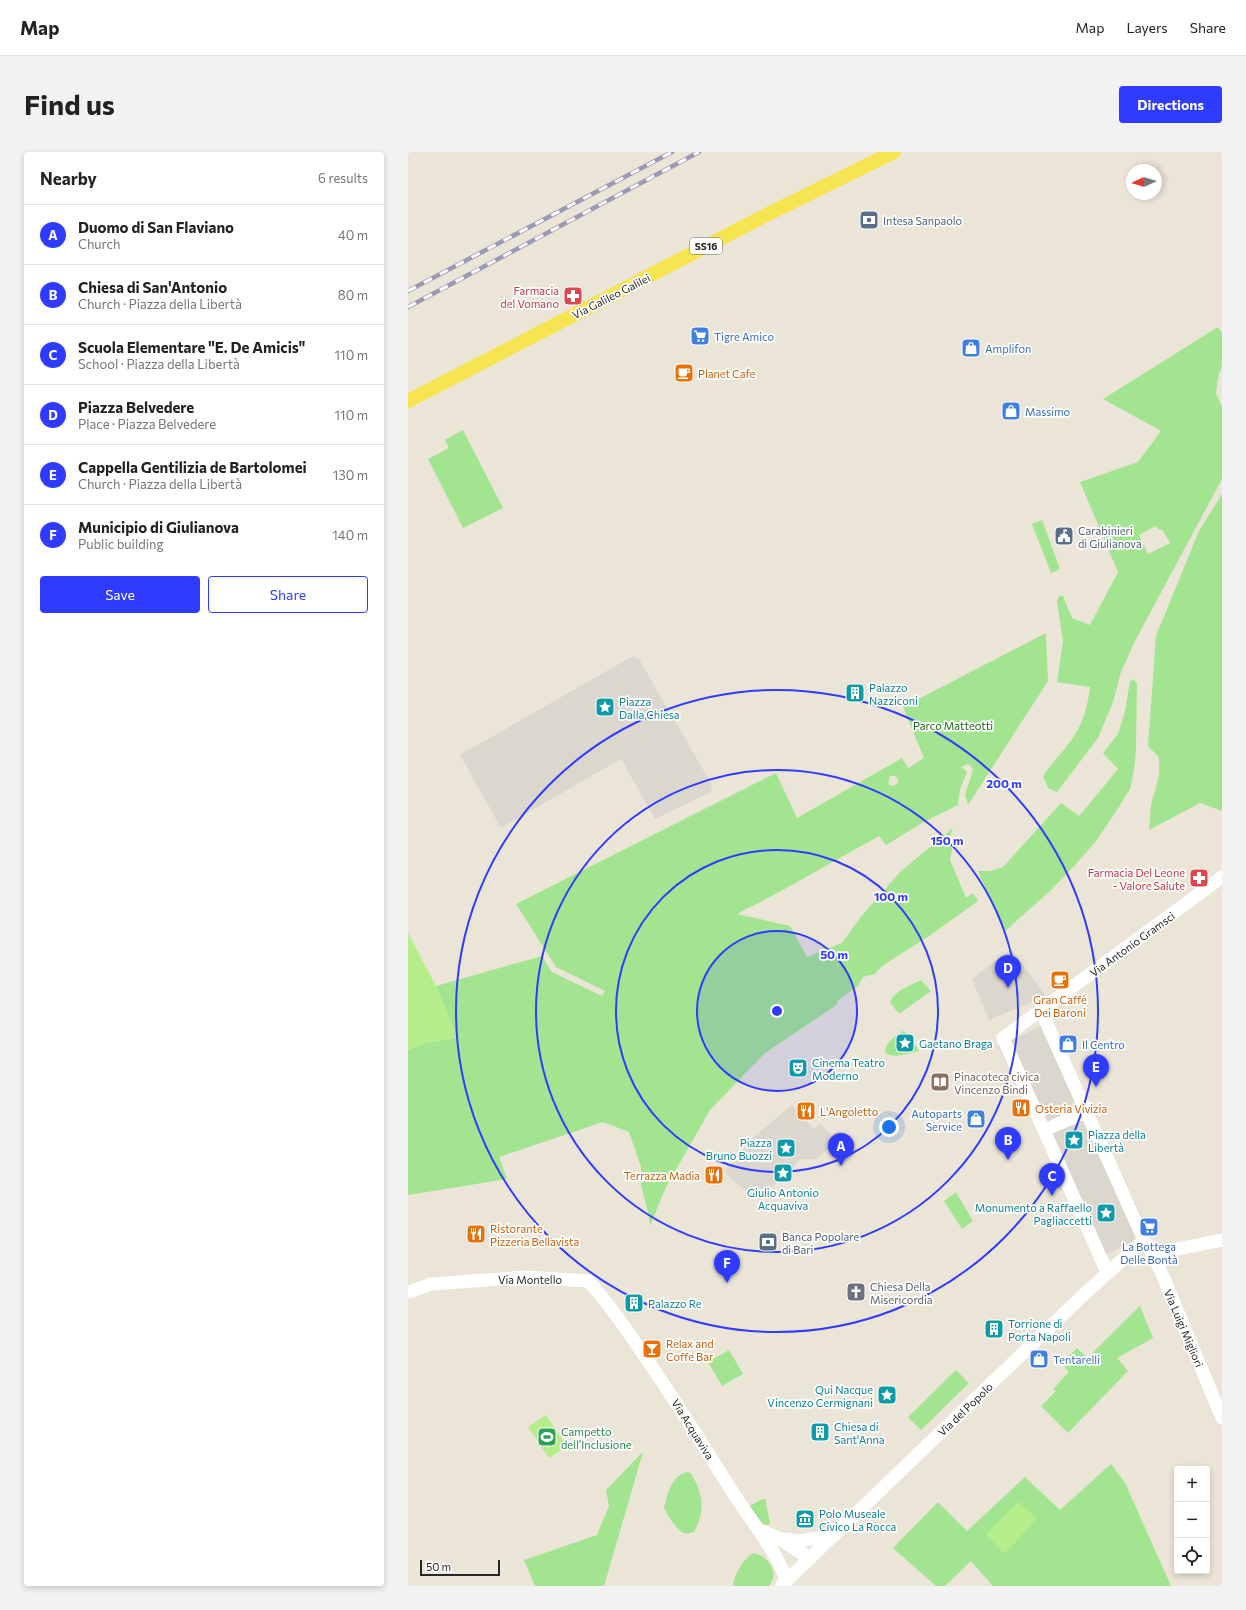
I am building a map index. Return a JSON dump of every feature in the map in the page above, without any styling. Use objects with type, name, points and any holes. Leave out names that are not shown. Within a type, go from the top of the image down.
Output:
[{"type":"main road","name":"Via Galileo Galilei","points":[[408,400],[894,152]]},
{"type":"main road","name":"Via Antonio Gramsci","points":[[1044,1130],[1003,1038],[1222,877]]},
{"type":"main road","points":[[1042,1010],[1046,1022],[1144,1240]]},
{"type":"main road","points":[[1086,1112],[1044,1130],[1107,1272]]},
{"type":"main road","name":"Via Luigi Migliori","points":[[1144,1240],[1154,1255],[1222,1418]]},
{"type":"main road","name":"Via del Popolo","points":[[785,1583],[1107,1272],[1144,1240]]},
{"type":"main road","points":[[1154,1255],[1222,1240]]},
{"type":"main road","name":"Via Montello","points":[[408,1292],[432,1284],[526,1277],[588,1281],[628,1332]]},
{"type":"main road","name":"Via Acquaviva","points":[[628,1332],[662,1380],[757,1528],[774,1543],[784,1560],[800,1568]]},
{"type":"main road","points":[[774,1543],[800,1541],[835,1534]]},
{"type":"main road","name":"Via Acquaviva","points":[[774,1543],[810,1558]]},
{"type":"main road","name":"Via Acquaviva","points":[[774,1543],[783,1570],[785,1583]]},
{"type":"green space","points":[[1218,327],[1222,333],[1222,365],[1218,377],[1216,393],[1222,407],[1222,479],[1135,641],[1121,672],[1113,702],[1098,738],[1057,792],[1048,788],[1043,776],[1078,730],[1088,702],[1090,687],[1057,682],[1063,641],[1057,601],[1059,596],[1063,596],[1072,618],[1090,625],[1118,572],[1080,482],[1138,462],[1161,431],[1103,399]],"holes":[[[1156,526],[1159,530],[1162,529],[1170,543],[1148,554],[1139,535]]]},
{"type":"green space","points":[[463,430],[503,508],[463,528],[428,459],[449,448],[445,440]]},
{"type":"green space","points":[[1222,494],[1222,811],[1200,803],[1149,830],[1151,805],[1159,775],[1159,757],[1148,746],[1156,636],[1199,531]]},
{"type":"green space","points":[[1042,520],[1060,569],[1051,573],[1032,524]]},
{"type":"green space","name":"Parco Matteotti","points":[[1046,633],[1048,681],[968,805],[965,795],[973,770],[968,764],[961,767],[967,772],[960,789],[958,805],[922,823],[886,845],[879,836],[737,914],[790,926],[807,957],[842,943],[860,918],[900,872],[953,828],[950,836],[952,850],[950,860],[966,898],[973,893],[978,901],[929,936],[882,966],[875,974],[863,977],[859,985],[837,1001],[838,1004],[765,1053],[710,1110],[666,1187],[650,1226],[641,1185],[641,1167],[629,1132],[603,1122],[499,1157],[507,1179],[408,1195],[408,1050],[426,1043],[457,1037],[436,986],[542,956],[552,972],[602,996],[605,991],[556,967],[516,904],[776,773],[797,818],[902,758],[908,768],[924,758],[903,707]],"holes":[[[890,776],[895,776],[898,779],[898,783],[893,786],[888,784]]]},
{"type":"green space","points":[[1133,679],[1137,683],[1136,748],[1134,770],[1130,789],[1096,841],[1077,863],[1050,891],[1004,932],[978,871],[991,871],[1003,867],[1061,803],[1079,816],[1118,769],[1103,753],[1118,734],[1125,711],[1130,681]]},
{"type":"green space","points":[[408,933],[436,986],[457,1037],[426,1043],[408,1050]]},
{"type":"green space","points":[[921,980],[931,991],[899,1014],[890,1002],[896,994],[903,989]]},
{"type":"green space","points":[[903,1031],[910,1035],[919,1051],[896,1056],[892,1056],[885,1052],[887,1045],[891,1040]]},
{"type":"green space","points":[[956,1192],[973,1221],[962,1229],[944,1201]]},
{"type":"green space","points":[[1140,1306],[1153,1338],[1117,1358],[1128,1371],[1068,1433],[1041,1406],[1056,1391],[1053,1389],[1069,1372],[1062,1363],[1077,1348],[1087,1358]]},
{"type":"green space","points":[[729,1350],[743,1374],[722,1386],[708,1362]]},
{"type":"green space","points":[[956,1370],[969,1383],[921,1430],[908,1417]]},
{"type":"green space","name":"Campetto dell’Inclusione","points":[[546,1415],[567,1446],[549,1458],[528,1427]]},
{"type":"green space","points":[[643,1452],[604,1586],[535,1586],[524,1560],[597,1535],[609,1506],[606,1490]]},
{"type":"green space","points":[[1111,1464],[1125,1483],[1171,1586],[993,1586],[971,1561],[945,1586],[936,1586],[893,1548],[938,1502],[967,1531],[1025,1477],[1060,1510]]},
{"type":"green space","points":[[687,1472],[691,1473],[695,1481],[702,1502],[698,1524],[694,1532],[684,1533],[675,1526],[664,1508],[669,1491],[674,1481],[677,1477]]},
{"type":"green space","points":[[766,1499],[770,1524],[763,1525],[749,1506]]},
{"type":"green space","points":[[1018,1502],[1037,1518],[1005,1554],[986,1535]]},
{"type":"green space","points":[[754,1553],[764,1558],[771,1566],[773,1576],[769,1586],[733,1586],[735,1576],[740,1567],[750,1555]]},
{"type":"shaded area","name":"Piazza Dalla Chiesa","points":[[633,656],[639,659],[712,785],[711,792],[655,819],[621,759],[501,828],[460,755]]},
{"type":"shaded area","points":[[1011,949],[1046,996],[989,1020],[972,979]]},
{"type":"shaded area","name":"Piazza della Libertà","points":[[1050,1022],[1150,1234],[1098,1258],[998,1046]]},
{"type":"shaded area","name":"Piazza Bruno Buozzi","points":[[792,1105],[814,1129],[820,1123],[836,1141],[817,1159],[800,1159],[793,1168],[757,1199],[751,1196],[724,1172],[749,1141]]},
{"type":"railway","points":[[408,291],[672,152]]},
{"type":"railway","points":[[408,307],[699,152]]},
{"type":"place","name":"Intesa Sanpaolo","points":[[869,220]]},
{"type":"place","name":"Farmacia del Vomano","points":[[573,296]]},
{"type":"place","name":"Tigre Amico","points":[[700,336]]},
{"type":"place","name":"Amplifon","points":[[971,348]]},
{"type":"place","name":"Planet Cafe","points":[[684,373]]},
{"type":"place","name":"Massimo","points":[[1011,411]]},
{"type":"place","name":"Carabinieri di Giulianova","points":[[1064,536]]},
{"type":"place","name":"Palazzo Nazziconi","points":[[855,693]]},
{"type":"place","name":"Piazza Dalla Chiesa","points":[[605,707]]},
{"type":"place","name":"Farmacia Del Leone - Valore Salute","points":[[1199,878]]},
{"type":"place","name":"Gran Caffé Dei Baroni","points":[[1060,980]]},
{"type":"place","name":"Piazza Belvedere","points":[[1008,988]]},
{"type":"place","name":"Gaetano Braga","points":[[905,1043]]},
{"type":"place","name":"Il Centro","points":[[1068,1044]]},
{"type":"place","name":"Cinema Teatro Moderno","points":[[798,1068]]},
{"type":"place","name":"Pinacoteca civica Vincenzo Bindi","points":[[940,1082]]},
{"type":"place","name":"Cappella Gentilizia de Bartolomei","points":[[1096,1087]]},
{"type":"place","name":"Osteria Vivizia","points":[[1021,1108]]},
{"type":"place","name":"L'Angoletto","points":[[806,1111]]},
{"type":"place","name":"Autoparts Service","points":[[976,1119]]},
{"type":"place","name":"Piazza della Libertà","points":[[1074,1140]]},
{"type":"place","name":"Piazza Bruno Buozzi","points":[[786,1148]]},
{"type":"place","name":"Chiesa di San'Antonio","points":[[1008,1160]]},
{"type":"place","name":"Duomo di San Flaviano","points":[[841,1166]]},
{"type":"place","name":"Giulio Antonio Acquaviva","points":[[783,1173]]},
{"type":"place","name":"Terrazza Madia","points":[[714,1175]]},
{"type":"place","name":"Scuola Elementare \"E. De Amicis\"","points":[[1052,1196]]},
{"type":"place","name":"Monumento a Raffaello Pagliaccetti","points":[[1106,1213]]},
{"type":"place","name":"La Bottega Delle Bontà","points":[[1149,1227]]},
{"type":"place","name":"Ristorante Pizzeria Bellavista","points":[[476,1234]]},
{"type":"place","name":"Banca Popolare di Bari","points":[[768,1242]]},
{"type":"place","name":"Municipio di Giulianova","points":[[727,1283]]},
{"type":"place","name":"Chiesa Della Misericordia","points":[[856,1292]]},
{"type":"place","name":"Palazzo Re","points":[[634,1303]]},
{"type":"place","name":"Torrione di Porta Napoli","points":[[994,1329]]},
{"type":"place","name":"Relax and Coffe Bar","points":[[652,1349]]},
{"type":"place","name":"Tentarelli","points":[[1039,1359]]},
{"type":"place","name":"Qui Nacque Vincenzo Cermignani","points":[[887,1395]]},
{"type":"place","name":"Chiesa di Sant'Anna","points":[[820,1432]]},
{"type":"place","name":"Campetto dell’Inclusione","points":[[547,1437]]},
{"type":"place","name":"Polo Museale Civico La Rocca","points":[[805,1519]]}]
